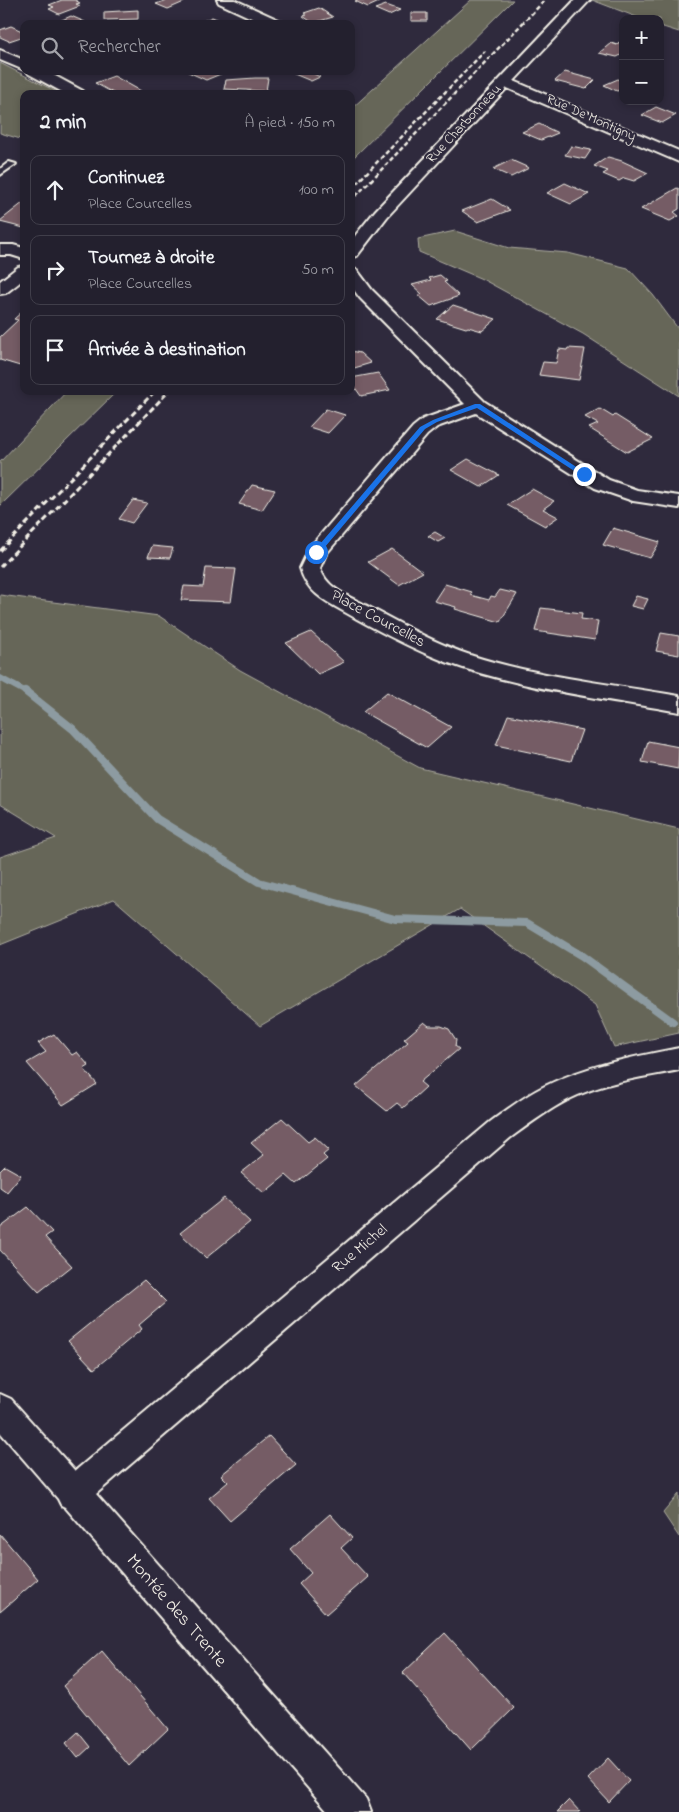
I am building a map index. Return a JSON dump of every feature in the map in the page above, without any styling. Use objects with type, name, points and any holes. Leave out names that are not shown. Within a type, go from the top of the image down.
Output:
[{"type":"street","points":[[224,0],[267,20]]},
{"type":"street","name":"Rue Charbonneau","points":[[355,247],[381,214],[503,83],[584,0]]},
{"type":"street","points":[[0,54],[20,64]]},
{"type":"street","points":[[42,75],[70,90]]},
{"type":"street","name":"Rue De Montigny","points":[[503,83],[517,86],[678,156]]},
{"type":"street","points":[[0,250],[13,250],[20,253]]},
{"type":"street","points":[[0,289],[20,274]]},
{"type":"street","points":[[355,279],[366,294],[478,406],[602,484],[633,495],[679,502]]},
{"type":"street","name":"Place Courcelles","points":[[478,406],[435,421],[422,428],[316,552],[310,568],[313,578],[326,592],[394,630],[467,661],[532,677],[679,704]]},
{"type":"street","name":"Rue Michel","points":[[72,1494],[500,1130],[534,1106],[575,1085],[612,1074],[679,1059]]},
{"type":"street","name":"Montée des Trente","points":[[0,1409],[72,1494],[353,1812]]},
{"type":"lane","points":[[0,173],[12,164]]},
{"type":"green space","points":[[471,0],[513,0],[355,156],[355,105]]},
{"type":"green space","points":[[592,0],[679,0],[679,32],[664,27],[664,15],[631,15]]},
{"type":"green space","points":[[0,63],[20,73],[20,75],[53,90],[20,90],[20,139],[0,133]]},
{"type":"green space","points":[[455,231],[509,248],[568,253],[628,268],[653,295],[679,330],[679,396],[583,334],[482,279],[419,252],[418,239]]},
{"type":"green space","points":[[63,395],[113,395],[0,506],[0,462]]},
{"type":"green space","points":[[0,595],[159,616],[240,670],[420,768],[679,829],[679,1033],[614,1047],[595,1005],[460,909],[260,1026],[114,899],[0,945],[0,857],[56,838],[0,804]]},
{"type":"green space","points":[[679,1494],[679,1537],[663,1513]]},
{"type":"building","points":[[62,0],[75,0],[80,3],[76,4],[80,6],[59,14],[49,9],[54,7],[49,5]]},
{"type":"building","points":[[167,0],[184,2],[168,9],[156,4]]},
{"type":"building","points":[[374,0],[379,2],[368,7],[355,1]]},
{"type":"building","points":[[386,5],[400,10],[389,15],[375,9]]},
{"type":"building","points":[[319,8],[333,17],[323,20],[309,20],[303,16],[307,15],[304,13]]},
{"type":"building","points":[[138,10],[138,19],[104,20],[104,12]]},
{"type":"building","points":[[411,13],[427,13],[427,21],[411,21]]},
{"type":"building","points":[[71,16],[80,20],[62,20]]},
{"type":"building","points":[[212,17],[219,20],[205,20]]},
{"type":"building","points":[[11,26],[20,30],[20,37],[9,41],[0,37],[0,30]]},
{"type":"building","points":[[619,42],[619,56],[617,57],[599,53],[611,43],[617,45]]},
{"type":"building","points":[[565,72],[595,80],[586,89],[555,81]]},
{"type":"building","points":[[195,75],[218,75],[206,80]]},
{"type":"building","points":[[297,75],[316,75],[320,77],[311,81]]},
{"type":"building","points":[[114,76],[139,90],[108,90],[95,83]]},
{"type":"building","points":[[268,78],[266,90],[224,89],[226,80]]},
{"type":"building","points":[[618,79],[619,79],[619,90],[604,85]]},
{"type":"building","points":[[656,107],[676,115],[662,123],[642,115]]},
{"type":"building","points":[[539,124],[558,133],[541,140],[522,132]]},
{"type":"building","points":[[571,146],[591,150],[585,159],[565,155]]},
{"type":"building","points":[[608,157],[648,173],[634,181],[624,178],[619,181],[603,174],[608,171],[594,166]]},
{"type":"building","points":[[511,160],[529,168],[511,177],[493,169]]},
{"type":"building","points":[[565,183],[589,194],[571,204],[547,193]]},
{"type":"building","points":[[677,188],[679,189],[679,209],[674,212],[679,216],[670,221],[641,209]]},
{"type":"building","points":[[492,199],[510,210],[478,222],[462,211]]},
{"type":"building","points":[[20,205],[20,227],[0,221]]},
{"type":"building","points":[[440,275],[447,281],[444,282],[459,296],[431,306],[418,295],[422,294],[412,285],[431,280],[429,278]]},
{"type":"building","points":[[453,305],[496,319],[482,331],[437,319]]},
{"type":"building","points":[[20,314],[20,366],[0,360],[0,337],[18,320],[14,319]]},
{"type":"building","points":[[568,348],[585,349],[579,380],[539,375],[543,362],[556,363],[559,349],[567,350]]},
{"type":"building","points":[[355,352],[360,353],[371,363],[355,368]]},
{"type":"building","points":[[378,373],[390,390],[361,396],[355,388],[355,377]]},
{"type":"building","points":[[326,409],[345,415],[328,433],[309,427]]},
{"type":"building","points":[[600,409],[613,417],[615,415],[653,439],[627,452],[589,428],[598,424],[585,417]]},
{"type":"building","points":[[468,459],[499,475],[481,487],[451,470]]},
{"type":"building","points":[[252,485],[275,490],[262,510],[239,504]]},
{"type":"building","points":[[532,489],[554,501],[543,509],[558,517],[545,526],[507,505]]},
{"type":"building","points":[[133,500],[147,503],[132,523],[119,519]]},
{"type":"building","points":[[613,528],[660,542],[650,558],[603,545]]},
{"type":"building","points":[[435,532],[445,538],[438,542],[428,536]]},
{"type":"building","points":[[152,546],[173,548],[170,558],[148,557]]},
{"type":"building","points":[[392,549],[423,572],[399,585],[368,562]]},
{"type":"building","points":[[206,568],[236,569],[231,602],[181,600],[184,586],[203,587]]},
{"type":"building","points":[[445,584],[472,592],[470,595],[489,600],[491,596],[495,597],[500,590],[517,594],[500,622],[434,601]]},
{"type":"building","points":[[636,596],[648,599],[643,609],[631,606]]},
{"type":"building","points":[[541,608],[582,613],[581,619],[598,621],[595,640],[535,631]]},
{"type":"building","points":[[311,632],[344,662],[318,674],[286,643]]},
{"type":"building","points":[[661,633],[679,636],[679,655],[656,651]]},
{"type":"building","points":[[387,692],[451,727],[427,748],[363,712]]},
{"type":"building","points":[[508,715],[582,730],[571,761],[496,745]]},
{"type":"building","points":[[648,741],[679,747],[678,769],[642,762]]},
{"type":"building","points":[[424,1022],[429,1026],[441,1026],[449,1029],[456,1040],[455,1046],[459,1049],[420,1082],[426,1087],[403,1108],[397,1103],[387,1111],[356,1086],[408,1042],[404,1039]]},
{"type":"building","points":[[54,1034],[72,1055],[77,1052],[89,1066],[84,1069],[97,1084],[63,1105],[27,1063],[46,1052],[38,1043]]},
{"type":"building","points":[[282,1118],[308,1142],[315,1137],[329,1150],[323,1155],[327,1159],[296,1184],[286,1175],[264,1193],[241,1173],[264,1155],[251,1143]]},
{"type":"building","points":[[5,1166],[21,1175],[7,1192],[0,1187],[0,1171]]},
{"type":"building","points":[[224,1198],[250,1222],[206,1258],[180,1233]]},
{"type":"building","points":[[28,1207],[52,1232],[45,1237],[72,1266],[39,1292],[0,1250],[0,1228]]},
{"type":"building","points":[[144,1280],[166,1302],[139,1325],[142,1329],[94,1369],[68,1341]]},
{"type":"building","points":[[269,1436],[296,1465],[230,1521],[209,1498],[228,1482],[221,1475]]},
{"type":"building","points":[[330,1514],[352,1538],[341,1548],[368,1577],[326,1614],[299,1584],[311,1573],[290,1549]]},
{"type":"building","points":[[0,1534],[38,1579],[0,1612]]},
{"type":"building","points":[[445,1633],[514,1708],[471,1750],[403,1673]]},
{"type":"building","points":[[102,1651],[168,1729],[129,1766],[63,1686]]},
{"type":"building","points":[[78,1732],[90,1747],[78,1758],[66,1743]]},
{"type":"building","points":[[608,1758],[629,1781],[609,1802],[588,1779]]},
{"type":"building","points":[[569,1800],[580,1812],[557,1812]]},
{"type":"waterway","points":[[0,678],[26,692]]},
{"type":"waterway","points":[[25,691],[73,729],[157,819],[259,882],[395,919],[527,923],[582,956],[673,1022]]},
{"type":"railway","points":[[355,197],[545,0]]},
{"type":"railway","points":[[355,185],[485,51]]},
{"type":"railway","points":[[0,551],[151,395]]},
{"type":"railway","points":[[0,567],[165,395]]},
{"type":"route","points":[[316,552],[422,428],[435,421],[478,406],[509,424],[584,474]]}]
